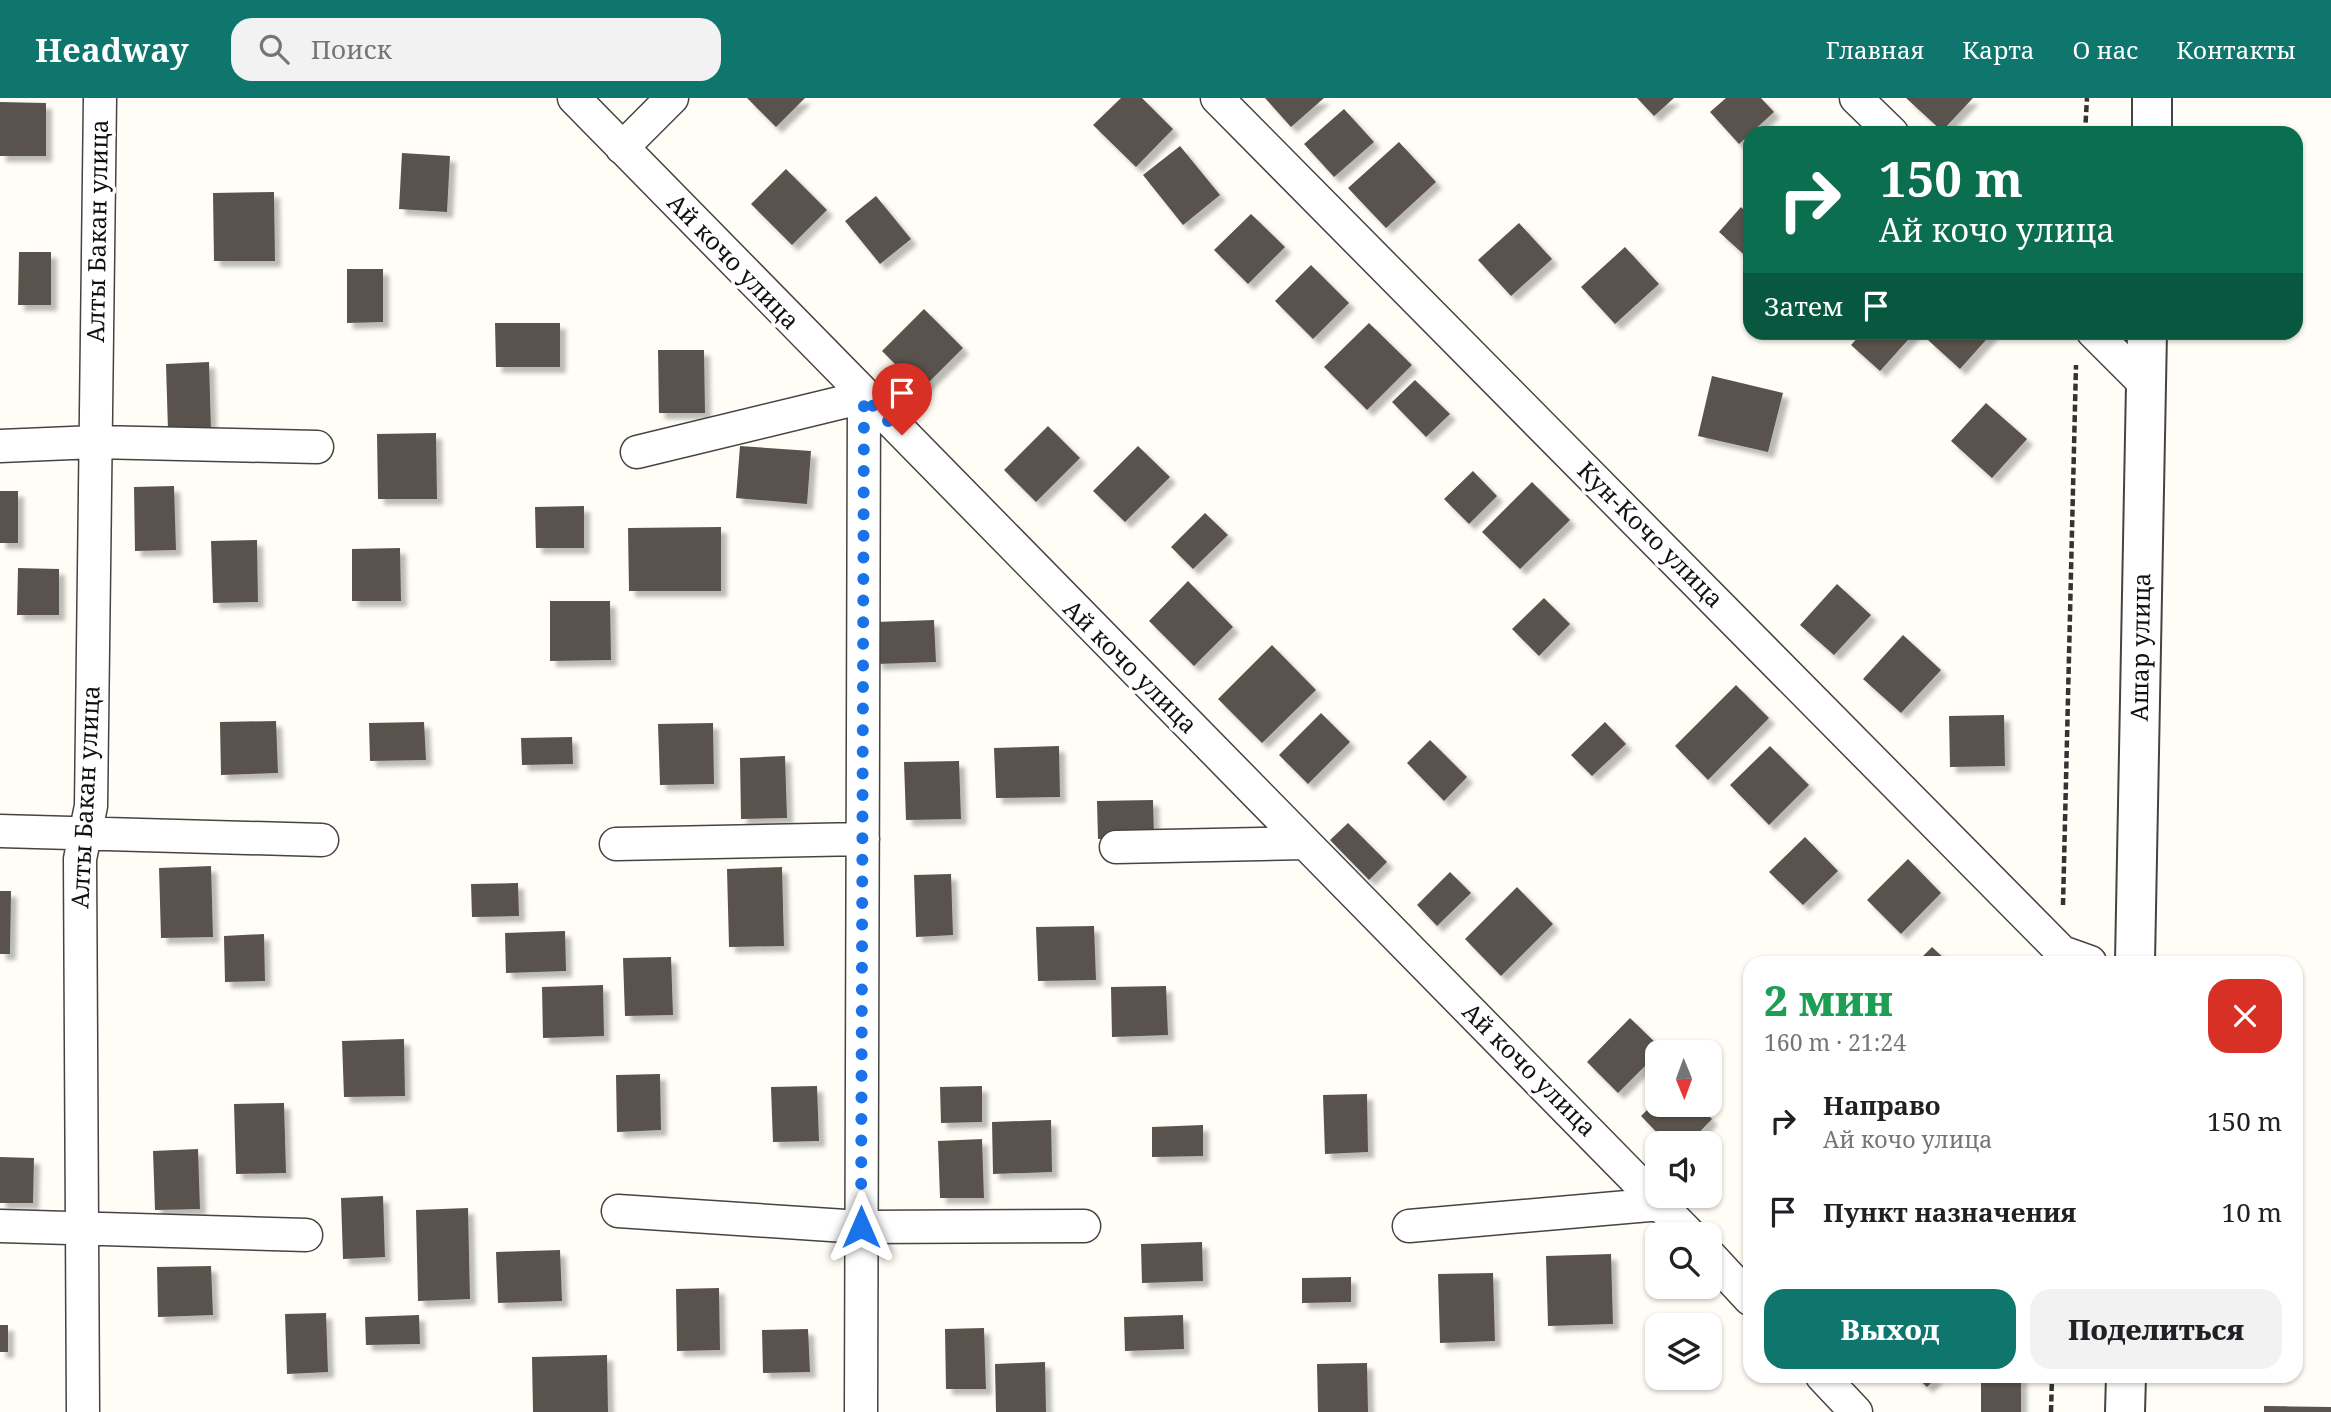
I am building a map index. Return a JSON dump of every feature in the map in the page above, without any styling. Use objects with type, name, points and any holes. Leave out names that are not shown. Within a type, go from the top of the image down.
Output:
[{"type":"street","name":"Алты Бакан улица","points":[[83,1412],[79,859],[91,806],[100,98]]},
{"type":"street","name":"Ай кочо улица","points":[[574,98],[864,397],[1645,1188]]},
{"type":"street","points":[[622,148],[672,98]]},
{"type":"street","name":"Кун-Кочо улица","points":[[1217,98],[2075,956]]},
{"type":"street","points":[[1856,98],[1885,126]]},
{"type":"street","points":[[2152,98],[2152,126]]},
{"type":"street","points":[[2101,340],[2146,385]]},
{"type":"street","name":"Ашар улица","points":[[2135,956],[2147,340]]},
{"type":"street","points":[[637,452],[864,397],[861,1412]]},
{"type":"street","points":[[0,446],[95,442],[317,447]]},
{"type":"street","points":[[0,831],[85,831],[322,840]]},
{"type":"street","points":[[616,844],[863,839]]},
{"type":"street","points":[[1116,846],[1305,843]]},
{"type":"street","points":[[1409,1226],[1645,1205]]},
{"type":"street","name":"Ай кочо улица","points":[[1665,1208],[1678,1222]]},
{"type":"street","points":[[618,1211],[861,1227],[1084,1226]]},
{"type":"street","points":[[0,1226],[306,1235]]},
{"type":"street","points":[[1722,1269],[1743,1291]]},
{"type":"street","points":[[1829,1383],[1856,1412]]},
{"type":"street","points":[[2125,1412],[2126,1383]]},
{"type":"path","points":[[2085,126],[2087,98]]},
{"type":"path","points":[[2076,360],[2076,956]]},
{"type":"path","points":[[2051,1412],[2052,1383]]},
{"type":"building","points":[[747,98],[805,98],[776,127]]},
{"type":"building","points":[[1121,98],[1142,98],[1173,129],[1136,167],[1093,125]]},
{"type":"building","points":[[1265,98],[1324,98],[1291,127]]},
{"type":"building","points":[[1637,98],[1674,98],[1654,116]]},
{"type":"building","points":[[1726,98],[1761,98],[1774,112],[1759,126],[1743,126],[1743,140],[1739,144],[1710,112]]},
{"type":"building","points":[[1906,98],[1973,98],[1947,126],[1937,126]]},
{"type":"building","points":[[0,102],[46,103],[46,156],[0,156]]},
{"type":"building","points":[[1344,109],[1374,142],[1334,177],[1304,144]]},
{"type":"building","points":[[1399,142],[1436,182],[1386,228],[1348,188]]},
{"type":"building","points":[[1180,146],[1220,195],[1183,225],[1143,175]]},
{"type":"building","points":[[402,153],[450,156],[447,212],[399,209]]},
{"type":"building","points":[[786,169],[827,210],[792,245],[751,204]]},
{"type":"building","points":[[274,192],[275,261],[214,261],[213,193]]},
{"type":"building","points":[[876,196],[911,239],[880,264],[845,221]]},
{"type":"building","points":[[1741,207],[1743,254],[1719,232]]},
{"type":"building","points":[[1251,214],[1285,247],[1248,284],[1214,250]]},
{"type":"building","points":[[1519,223],[1552,259],[1511,296],[1478,260]]},
{"type":"building","points":[[1625,247],[1659,284],[1615,324],[1581,287]]},
{"type":"building","points":[[19,252],[51,252],[51,305],[18,305]]},
{"type":"building","points":[[1311,265],[1349,303],[1313,339],[1275,301]]},
{"type":"building","points":[[347,269],[383,269],[383,322],[347,323]]},
{"type":"building","points":[[924,309],[963,348],[921,390],[882,351]]},
{"type":"building","points":[[495,323],[560,323],[560,367],[496,367]]},
{"type":"building","points":[[1369,323],[1412,365],[1367,410],[1324,367]]},
{"type":"building","points":[[1856,340],[1908,340],[1880,371],[1851,345]]},
{"type":"building","points":[[1928,340],[1986,340],[1960,369]]},
{"type":"building","points":[[658,350],[704,350],[705,413],[659,413]]},
{"type":"building","points":[[209,362],[211,430],[168,431],[166,364]]},
{"type":"building","points":[[1712,376],[1783,393],[1768,452],[1698,436]]},
{"type":"building","points":[[1415,380],[1450,414],[1426,437],[1392,402]]},
{"type":"building","points":[[1986,403],[2027,439],[1992,478],[1951,441]]},
{"type":"building","points":[[1048,426],[1080,458],[1036,502],[1004,470]]},
{"type":"building","points":[[436,433],[437,499],[378,499],[377,434]]},
{"type":"building","points":[[740,446],[811,451],[807,504],[736,498]]},
{"type":"building","points":[[1138,446],[1170,477],[1125,522],[1093,491]]},
{"type":"building","points":[[1473,471],[1497,496],[1469,524],[1444,499]]},
{"type":"building","points":[[1532,482],[1570,520],[1520,569],[1482,532]]},
{"type":"building","points":[[174,486],[176,550],[135,551],[134,487]]},
{"type":"building","points":[[0,491],[18,491],[18,543],[0,543]]},
{"type":"building","points":[[584,506],[584,548],[536,548],[535,507]]},
{"type":"building","points":[[1205,513],[1228,535],[1193,569],[1171,547]]},
{"type":"building","points":[[721,527],[721,591],[629,591],[628,528]]},
{"type":"building","points":[[257,540],[258,602],[213,603],[211,541]]},
{"type":"building","points":[[400,548],[401,601],[352,601],[352,549]]},
{"type":"building","points":[[18,568],[59,569],[59,615],[17,615]]},
{"type":"building","points":[[1188,581],[1233,627],[1194,666],[1149,621]]},
{"type":"building","points":[[1837,584],[1871,615],[1834,655],[1800,625]]},
{"type":"building","points":[[1544,598],[1570,624],[1539,656],[1512,629]]},
{"type":"building","points":[[550,601],[610,601],[611,660],[550,661]]},
{"type":"building","points":[[934,620],[936,662],[876,664],[875,622]]},
{"type":"building","points":[[1903,635],[1941,670],[1901,713],[1863,679]]},
{"type":"building","points":[[1272,645],[1316,690],[1262,743],[1218,699]]},
{"type":"building","points":[[1736,685],[1769,718],[1708,780],[1675,746]]},
{"type":"building","points":[[1321,713],[1350,742],[1308,784],[1279,755]]},
{"type":"building","points":[[2004,715],[2005,766],[1950,767],[1949,716]]},
{"type":"building","points":[[276,721],[278,773],[221,775],[220,722]]},
{"type":"building","points":[[424,722],[426,760],[370,761],[369,723]]},
{"type":"building","points":[[1605,722],[1626,744],[1592,776],[1571,755]]},
{"type":"building","points":[[713,723],[714,784],[660,785],[658,724]]},
{"type":"building","points":[[572,737],[573,764],[522,765],[521,738]]},
{"type":"building","points":[[1430,740],[1467,777],[1444,801],[1407,763]]},
{"type":"building","points":[[1059,746],[1060,797],[996,798],[994,748]]},
{"type":"building","points":[[1770,746],[1809,785],[1769,825],[1730,785]]},
{"type":"building","points":[[785,756],[787,818],[741,819],[740,758]]},
{"type":"building","points":[[959,761],[961,819],[906,820],[904,762]]},
{"type":"building","points":[[1153,800],[1154,837],[1098,839],[1097,801]]},
{"type":"building","points":[[1348,823],[1387,862],[1369,880],[1330,840]]},
{"type":"building","points":[[1805,837],[1838,871],[1803,905],[1769,872]]},
{"type":"building","points":[[1908,859],[1941,893],[1901,934],[1867,900]]},
{"type":"building","points":[[211,866],[213,937],[161,938],[159,868]]},
{"type":"building","points":[[782,867],[784,946],[729,947],[727,869]]},
{"type":"building","points":[[1450,872],[1471,893],[1437,926],[1417,905]]},
{"type":"building","points":[[951,874],[953,935],[916,937],[914,875]]},
{"type":"building","points":[[518,883],[519,916],[472,917],[471,884]]},
{"type":"building","points":[[1517,887],[1553,924],[1501,976],[1465,939]]},
{"type":"building","points":[[0,891],[11,891],[10,954],[0,954]]},
{"type":"building","points":[[1094,926],[1096,980],[1038,981],[1036,927]]},
{"type":"building","points":[[565,931],[566,971],[506,973],[505,933]]},
{"type":"building","points":[[264,934],[265,981],[225,982],[224,936]]},
{"type":"building","points":[[1932,947],[1942,956],[1923,956]]},
{"type":"building","points":[[671,957],[673,1015],[625,1016],[623,958]]},
{"type":"building","points":[[603,985],[604,1036],[543,1038],[542,987]]},
{"type":"building","points":[[1166,986],[1168,1035],[1112,1037],[1111,987]]},
{"type":"building","points":[[1630,1018],[1653,1040],[1645,1040],[1645,1066],[1618,1093],[1587,1062]]},
{"type":"building","points":[[404,1039],[405,1096],[344,1097],[342,1041]]},
{"type":"building","points":[[660,1074],[661,1130],[617,1132],[616,1075]]},
{"type":"building","points":[[817,1086],[819,1141],[773,1142],[771,1087]]},
{"type":"building","points":[[982,1086],[982,1122],[941,1123],[940,1087]]},
{"type":"building","points":[[1367,1094],[1368,1152],[1325,1154],[1323,1095]]},
{"type":"building","points":[[284,1103],[286,1173],[236,1174],[234,1104]]},
{"type":"building","points":[[1645,1112],[1645,1117],[1712,1119],[1700,1131],[1655,1131],[1641,1116]]},
{"type":"building","points":[[1051,1120],[1052,1172],[993,1174],[992,1122]]},
{"type":"building","points":[[1203,1125],[1203,1156],[1152,1157],[1152,1127]]},
{"type":"building","points":[[982,1139],[984,1198],[940,1198],[938,1141]]},
{"type":"building","points":[[198,1149],[200,1209],[155,1210],[153,1151]]},
{"type":"building","points":[[0,1157],[34,1158],[33,1203],[0,1203]]},
{"type":"building","points":[[383,1196],[385,1257],[343,1259],[341,1198]]},
{"type":"building","points":[[468,1208],[470,1299],[418,1301],[416,1210]]},
{"type":"building","points":[[1202,1242],[1203,1281],[1142,1283],[1141,1244]]},
{"type":"building","points":[[560,1250],[562,1301],[498,1303],[496,1252]]},
{"type":"building","points":[[1611,1254],[1613,1324],[1548,1326],[1546,1256]]},
{"type":"building","points":[[211,1266],[213,1315],[158,1317],[157,1267]]},
{"type":"building","points":[[1493,1273],[1495,1341],[1440,1343],[1438,1274]]},
{"type":"building","points":[[1351,1277],[1351,1302],[1302,1303],[1302,1278]]},
{"type":"building","points":[[719,1288],[720,1350],[677,1351],[676,1289]]},
{"type":"building","points":[[326,1313],[328,1372],[287,1374],[285,1314]]},
{"type":"building","points":[[419,1315],[420,1344],[366,1345],[365,1317]]},
{"type":"building","points":[[1183,1315],[1184,1349],[1125,1351],[1124,1317]]},
{"type":"building","points":[[0,1325],[8,1325],[8,1352],[0,1352]]},
{"type":"building","points":[[984,1328],[986,1389],[946,1389],[945,1329]]},
{"type":"building","points":[[808,1329],[810,1372],[763,1373],[762,1330]]},
{"type":"building","points":[[607,1355],[608,1412],[533,1412],[532,1357]]},
{"type":"building","points":[[1045,1362],[1046,1412],[996,1412],[995,1364]]},
{"type":"building","points":[[1367,1363],[1368,1412],[1318,1412],[1317,1364]]},
{"type":"building","points":[[1981,1383],[2021,1383],[2021,1412],[1981,1412]]},
{"type":"building","points":[[2264,1406],[2331,1407],[2331,1412],[2264,1412]]},
{"type":"route","points":[[861,1227],[864,397],[902,435]]}]
